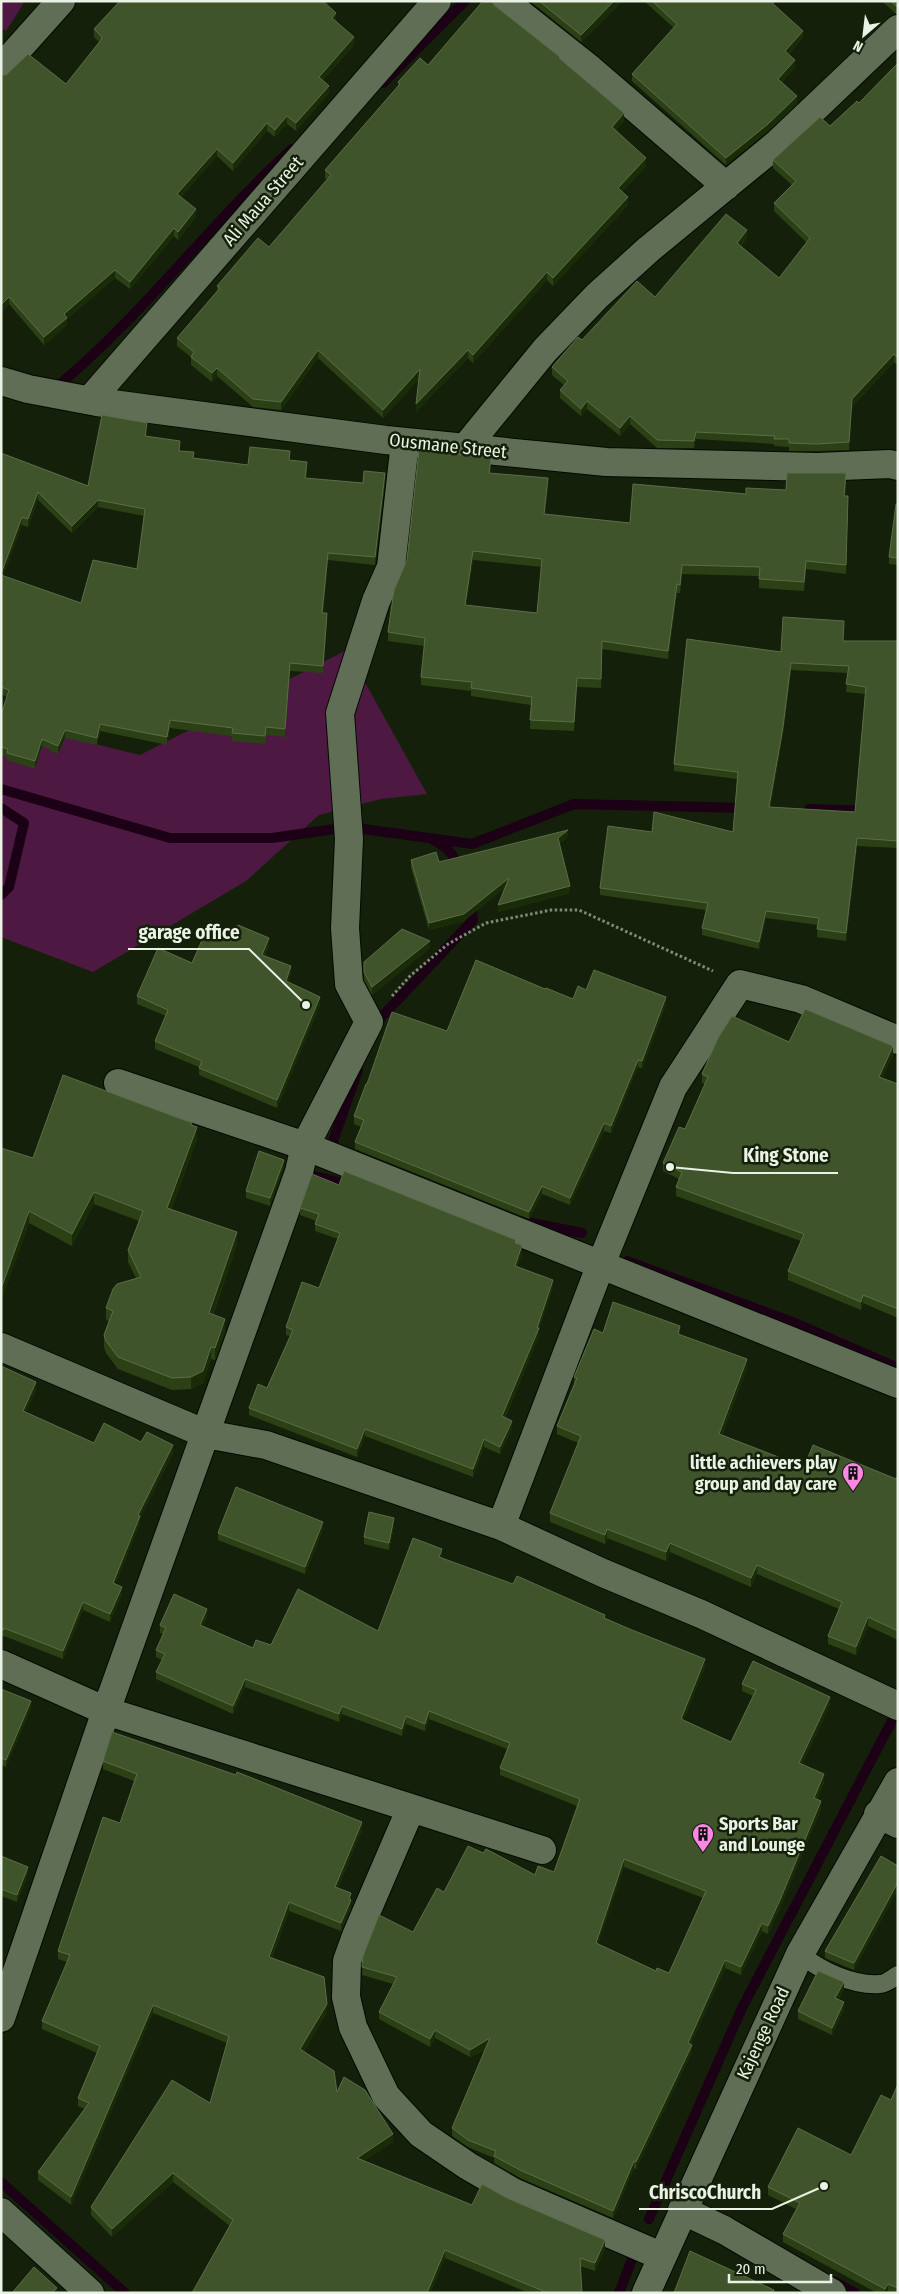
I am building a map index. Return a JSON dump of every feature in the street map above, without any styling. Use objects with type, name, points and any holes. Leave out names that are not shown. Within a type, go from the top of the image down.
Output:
[{"type":"street","points":[[1,68],[61,1]]},
{"type":"street","name":"Ali Maua Street","points":[[90,400],[436,1]]},
{"type":"street","points":[[504,1],[590,70],[726,186]]},
{"type":"street","points":[[464,448],[545,350],[597,296],[649,249],[778,142],[898,29]]},
{"type":"street","name":"Ousmane Street","points":[[1,381],[90,400],[405,442],[606,462],[817,467],[895,462]]},
{"type":"street","points":[[1,2018],[106,1711],[299,1172],[305,1146],[369,1022],[349,984],[345,928],[349,839],[340,713],[376,601],[391,567],[405,442]]},
{"type":"street","points":[[501,1526],[601,1264],[673,1087],[740,984],[801,999],[898,1040]]},
{"type":"street","points":[[118,1083],[305,1146],[898,1384]]},
{"type":"street","points":[[1,1347],[206,1434],[266,1445],[501,1526],[603,1573],[701,1614],[898,1706]]},
{"type":"street","points":[[1,1664],[106,1711],[542,1850]]},
{"type":"street","name":"Kajenge Road","points":[[646,2293],[661,2256],[800,1954],[888,1819],[898,1782]]},
{"type":"street","points":[[411,1808],[347,1961],[346,1997],[353,2027],[386,2096],[420,2134],[468,2166],[513,2192],[661,2256]]},
{"type":"street","points":[[682,2210],[724,2230],[832,2293]]},
{"type":"street","points":[[1,2212],[90,2293]]},
{"type":"lane","points":[[800,1954],[809,1961],[852,1982],[882,1984],[898,1975]]},
{"type":"path","points":[[369,1022],[410,976],[448,944],[486,923],[551,910],[578,910],[740,984]]},
{"type":"shaded area","points":[[1,1],[25,1],[6,31],[1,28]]},
{"type":"shaded area","points":[[347,650],[427,794],[381,799],[319,815],[246,881],[93,972],[1,937],[1,721],[140,755]]},
{"type":"building","points":[[120,1],[323,1],[336,13],[332,18],[354,37],[319,77],[329,86],[296,123],[287,116],[275,130],[267,123],[233,163],[217,149],[177,194],[196,209],[178,232],[174,228],[130,282],[115,270],[64,314],[67,318],[44,337],[9,297],[1,305],[1,75],[6,75],[28,54],[66,84],[101,40],[102,37],[94,29]]},
{"type":"building","points":[[483,1],[492,1],[494,5],[560,57],[624,113],[612,127],[646,158],[618,188],[628,197],[553,278],[547,272],[473,355],[468,350],[416,404],[420,369],[383,410],[318,350],[281,402],[253,399],[217,368],[212,373],[191,357],[194,352],[177,338],[220,288],[217,286],[258,238],[269,247],[331,175],[325,170],[400,84],[398,82],[420,58],[428,65]]},
{"type":"building","points":[[539,1],[614,1],[581,35]]},
{"type":"building","points":[[652,1],[770,1],[803,31],[785,51],[795,60],[778,79],[797,96],[768,124],[726,158],[632,74],[677,24]]},
{"type":"building","points":[[891,1],[898,1],[898,6],[896,6]]},
{"type":"building","points":[[898,63],[898,358],[894,354],[852,399],[849,442],[789,443],[789,439],[774,439],[775,436],[696,432],[694,441],[657,440],[630,416],[620,428],[587,401],[581,409],[560,390],[568,381],[552,367],[578,337],[582,340],[637,281],[655,297],[726,214],[747,230],[737,243],[779,278],[810,238],[774,203],[796,181],[773,160],[820,117],[830,126],[857,101],[859,103]]},
{"type":"building","points":[[102,415],[147,423],[145,436],[180,441],[179,451],[194,452],[193,458],[248,465],[250,447],[290,451],[289,460],[307,462],[305,478],[363,483],[364,471],[385,473],[375,557],[328,553],[322,613],[327,613],[323,666],[290,663],[285,729],[266,727],[265,736],[232,733],[233,728],[170,720],[167,737],[100,724],[97,738],[65,730],[58,746],[42,739],[35,761],[7,753],[8,749],[1,747],[1,715],[9,690],[1,687],[1,575],[81,603],[93,560],[137,569],[145,509],[98,500],[72,526],[38,492],[28,519],[22,517],[1,574],[1,453],[88,486]]},
{"type":"building","points":[[419,450],[491,458],[489,473],[548,478],[544,514],[630,523],[633,484],[746,494],[746,488],[786,490],[787,473],[846,473],[844,496],[848,496],[846,565],[806,561],[804,582],[759,579],[760,567],[682,565],[680,585],[677,584],[668,651],[602,641],[601,679],[577,678],[574,722],[530,720],[532,697],[471,688],[472,682],[421,677],[425,638],[388,632],[394,590],[407,560]],"holes":[[[473,551],[542,559],[537,613],[465,605]]]},
{"type":"building","points":[[896,504],[898,504],[898,558],[889,557]]},
{"type":"building","points":[[783,617],[844,621],[843,641],[898,641],[898,841],[857,838],[846,933],[817,929],[819,918],[766,911],[759,942],[702,928],[708,903],[600,888],[608,826],[652,832],[654,812],[733,832],[738,772],[674,764],[687,639],[781,652]],"holes":[[[791,663],[849,666],[846,684],[866,687],[855,812],[769,807],[783,727]]]},
{"type":"building","points":[[568,830],[558,838],[570,886],[498,905],[509,878],[464,914],[429,923],[411,860],[436,852],[439,862]]},
{"type":"building","points":[[209,924],[234,935],[238,925],[269,938],[262,955],[291,966],[286,981],[320,997],[277,1100],[199,1068],[202,1061],[155,1041],[168,1010],[137,996],[158,948],[192,963]]},
{"type":"building","points":[[402,929],[430,941],[372,987],[364,972],[364,962]]},
{"type":"building","points":[[476,960],[573,999],[578,986],[586,990],[594,970],[666,997],[642,1061],[638,1060],[611,1126],[604,1123],[570,1198],[542,1186],[529,1212],[355,1142],[364,1120],[354,1116],[392,1012],[447,1031]]},
{"type":"building","points":[[805,1009],[893,1046],[879,1077],[898,1084],[898,1309],[863,1295],[861,1302],[788,1271],[804,1234],[676,1187],[682,1172],[663,1163],[679,1127],[685,1129],[708,1077],[702,1074],[718,1038],[732,1016],[789,1042]]},
{"type":"building","points":[[63,1075],[192,1123],[191,1125],[197,1127],[167,1208],[237,1232],[209,1313],[225,1319],[215,1348],[211,1347],[203,1371],[191,1377],[172,1378],[118,1357],[106,1341],[104,1335],[113,1311],[106,1308],[113,1289],[117,1284],[141,1277],[128,1250],[143,1211],[94,1192],[72,1234],[29,1211],[1,1289],[1,1148],[33,1158]]},
{"type":"building","points":[[259,1151],[284,1160],[270,1198],[246,1191]]},
{"type":"building","points":[[344,1171],[516,1240],[515,1243],[522,1245],[515,1266],[553,1280],[537,1328],[539,1328],[502,1416],[512,1421],[500,1447],[484,1439],[473,1469],[365,1429],[357,1449],[249,1408],[258,1384],[267,1388],[293,1330],[286,1327],[302,1282],[319,1288],[340,1233],[315,1224],[319,1214],[300,1208],[312,1174],[339,1185]]},
{"type":"building","points":[[613,1302],[680,1326],[678,1334],[747,1359],[719,1434],[804,1467],[813,1445],[896,1479],[898,1476],[898,1631],[868,1617],[856,1647],[828,1636],[842,1602],[757,1565],[751,1578],[670,1543],[666,1552],[607,1529],[605,1535],[550,1513],[581,1436],[557,1426],[577,1378],[574,1377],[594,1329],[603,1333]]},
{"type":"building","points":[[1,1366],[36,1382],[23,1411],[94,1443],[104,1423],[141,1442],[147,1432],[173,1445],[138,1515],[140,1516],[113,1583],[122,1587],[110,1614],[83,1602],[63,1651],[4,1628],[4,1630],[1,1629]]},
{"type":"building","points":[[236,1487],[323,1522],[305,1567],[218,1533]]},
{"type":"building","points":[[369,1512],[394,1518],[389,1543],[364,1537]]},
{"type":"building","points":[[413,1538],[442,1549],[439,1557],[513,1584],[517,1576],[605,1615],[604,1618],[705,1659],[681,1719],[731,1742],[756,1690],[742,1684],[753,1661],[830,1697],[799,1763],[824,1774],[814,1798],[821,1801],[780,1900],[768,1926],[762,1923],[741,1967],[725,1960],[688,2043],[692,2045],[636,2162],[634,2161],[613,2211],[520,2170],[494,2156],[496,2151],[468,2140],[452,2128],[490,2038],[470,2050],[435,2030],[430,2039],[379,2012],[397,1977],[362,1967],[363,1956],[379,1915],[413,1932],[437,1888],[444,1892],[468,1846],[483,1853],[486,1849],[535,1875],[538,1866],[554,1872],[580,1799],[500,1768],[510,1743],[429,1711],[425,1724],[406,1716],[402,1729],[342,1706],[339,1714],[245,1679],[233,1706],[156,1672],[165,1654],[156,1650],[166,1628],[160,1625],[174,1594],[207,1609],[200,1625],[253,1648],[256,1640],[271,1645],[298,1589],[378,1631]],"holes":[[[624,1859],[706,1891],[669,1973],[657,1968],[656,1971],[596,1943]]]},
{"type":"building","points":[[1,1689],[31,1701],[6,1760],[1,1758]]},
{"type":"building","points":[[112,1732],[236,1775],[237,1772],[362,1822],[335,1887],[351,1893],[349,1899],[351,1900],[341,1923],[289,1902],[269,1957],[324,1977],[327,2004],[300,2049],[334,2071],[337,2092],[344,2077],[365,2090],[393,2134],[357,2158],[472,2205],[482,2184],[507,2198],[605,2240],[595,2263],[580,2258],[582,2293],[548,2293],[445,2250],[427,2293],[192,2293],[233,2220],[173,2173],[112,2229],[91,2207],[172,2080],[210,2103],[229,2036],[153,2005],[71,2197],[38,2172],[89,2103],[78,2098],[100,2046],[42,2021],[70,1955],[58,1951],[103,1817],[120,1823],[137,1774],[103,1761]]},
{"type":"building","points":[[1,1856],[28,1867],[17,1895],[1,1889]]},
{"type":"building","points":[[881,1856],[898,1866],[898,1882],[854,1963],[825,1951]]},
{"type":"building","points":[[818,1971],[844,1982],[835,1998],[844,2002],[832,2028],[798,2011]]},
{"type":"building","points":[[898,2084],[898,2288],[888,2284],[885,2289],[783,2234],[800,2203],[768,2187],[798,2128],[851,2155],[881,2095],[891,2100]]},
{"type":"building","points":[[690,2251],[774,2290],[773,2293],[674,2293]]},
{"type":"building","points":[[34,2267],[57,2288],[52,2293],[12,2293]]},
{"type":"waterway","points":[[383,83],[465,1]]},
{"type":"waterway","points":[[53,390],[116,333],[261,178],[292,149]]},
{"type":"waterway","points":[[1,789],[170,838],[272,838],[349,827],[472,844],[574,804],[747,808]]},
{"type":"waterway","points":[[1,808],[24,823],[9,887],[1,895]]},
{"type":"waterway","points":[[809,809],[869,811]]},
{"type":"waterway","points":[[432,839],[449,852],[460,870]]},
{"type":"waterway","points":[[373,1026],[473,920],[471,902]]},
{"type":"waterway","points":[[343,1151],[335,1148],[333,1141],[358,1070]]},
{"type":"waterway","points":[[304,1173],[353,1186]]},
{"type":"waterway","points":[[521,1221],[582,1233]]},
{"type":"waterway","points":[[627,1261],[795,1323],[898,1368]]},
{"type":"waterway","points":[[649,2219],[742,2008],[898,1709]]},
{"type":"waterway","points":[[1,2182],[125,2293]]},
{"type":"waterway","points":[[619,2293],[636,2249]]},
{"type":"waterway","points":[[833,2281],[855,2293]]},
{"type":"place","name":"garage office","points":[[306,1005]]},
{"type":"place","name":"King Stone","points":[[670,1167]]},
{"type":"place","name":"little achievers play group and day care","points":[[853,1492]]},
{"type":"place","name":"Sports Bar and Lounge","points":[[703,1853]]},
{"type":"place","name":"ChriscoChurch","points":[[824,2186]]}]
